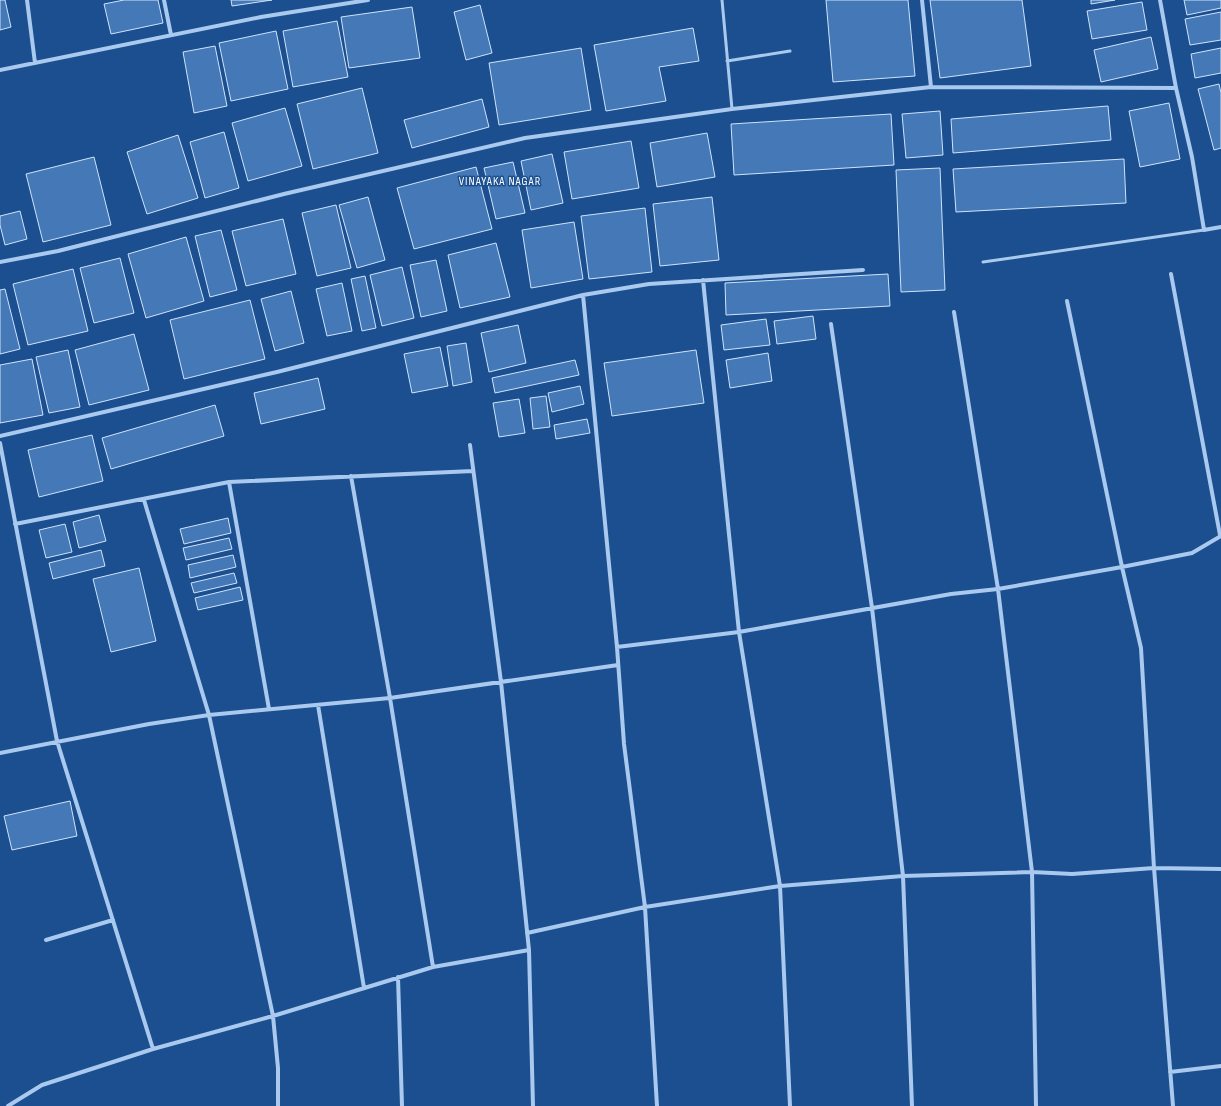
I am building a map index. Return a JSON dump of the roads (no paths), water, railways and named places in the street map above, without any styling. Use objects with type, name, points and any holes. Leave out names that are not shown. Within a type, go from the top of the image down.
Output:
[{"type":"street","points":[[27,0],[35,63]]},
{"type":"street","points":[[164,0],[171,35]]},
{"type":"street","points":[[0,70],[261,17],[368,0]]},
{"type":"street","points":[[922,0],[931,87]]},
{"type":"street","points":[[1160,0],[1176,88],[1192,157],[1204,230],[1221,227]]},
{"type":"street","points":[[0,262],[58,251],[284,194],[524,138],[732,109],[931,87],[1176,88]]},
{"type":"street","points":[[0,436],[277,372],[582,295],[649,284],[863,270]]},
{"type":"street","points":[[617,647],[739,632],[951,594],[998,589],[1122,567],[1192,553],[1221,536],[1171,274]]},
{"type":"street","points":[[703,280],[739,632],[780,886],[790,1106]]},
{"type":"street","points":[[582,295],[617,647],[624,744],[645,907],[657,1106]]},
{"type":"street","points":[[1067,301],[1122,567],[1141,648],[1154,868],[1173,1106]]},
{"type":"street","points":[[954,312],[998,589],[1032,872],[1036,1106]]},
{"type":"street","points":[[831,324],[872,608],[903,876],[912,1106]]},
{"type":"street","points":[[0,443],[57,741],[153,1049]]},
{"type":"street","points":[[470,445],[501,682],[529,950],[533,1106]]},
{"type":"street","points":[[15,524],[144,500],[229,482],[473,471]]},
{"type":"street","points":[[351,476],[390,698],[433,967]]},
{"type":"street","points":[[229,482],[269,709]]},
{"type":"street","points":[[144,500],[209,715],[273,1016],[278,1068],[278,1106]]},
{"type":"street","points":[[0,753],[149,724],[209,715],[390,698],[618,665]]},
{"type":"street","points":[[318,705],[364,988]]},
{"type":"street","points":[[527,933],[645,907],[780,886],[903,876],[1032,872],[1072,874],[1154,868],[1221,869]]},
{"type":"street","points":[[46,940],[113,920]]},
{"type":"street","points":[[8,1106],[42,1085],[153,1049],[273,1016],[433,967],[529,950]]},
{"type":"street","points":[[398,977],[402,1106]]},
{"type":"street","points":[[1170,1072],[1221,1066]]},
{"type":"lane","points":[[722,0],[732,109]]},
{"type":"lane","points":[[728,61],[790,51]]},
{"type":"lane","points":[[983,262],[1204,230]]},
{"type":"district","name":"VINAYAKA NAGAR","points":[[500,181]]}]
